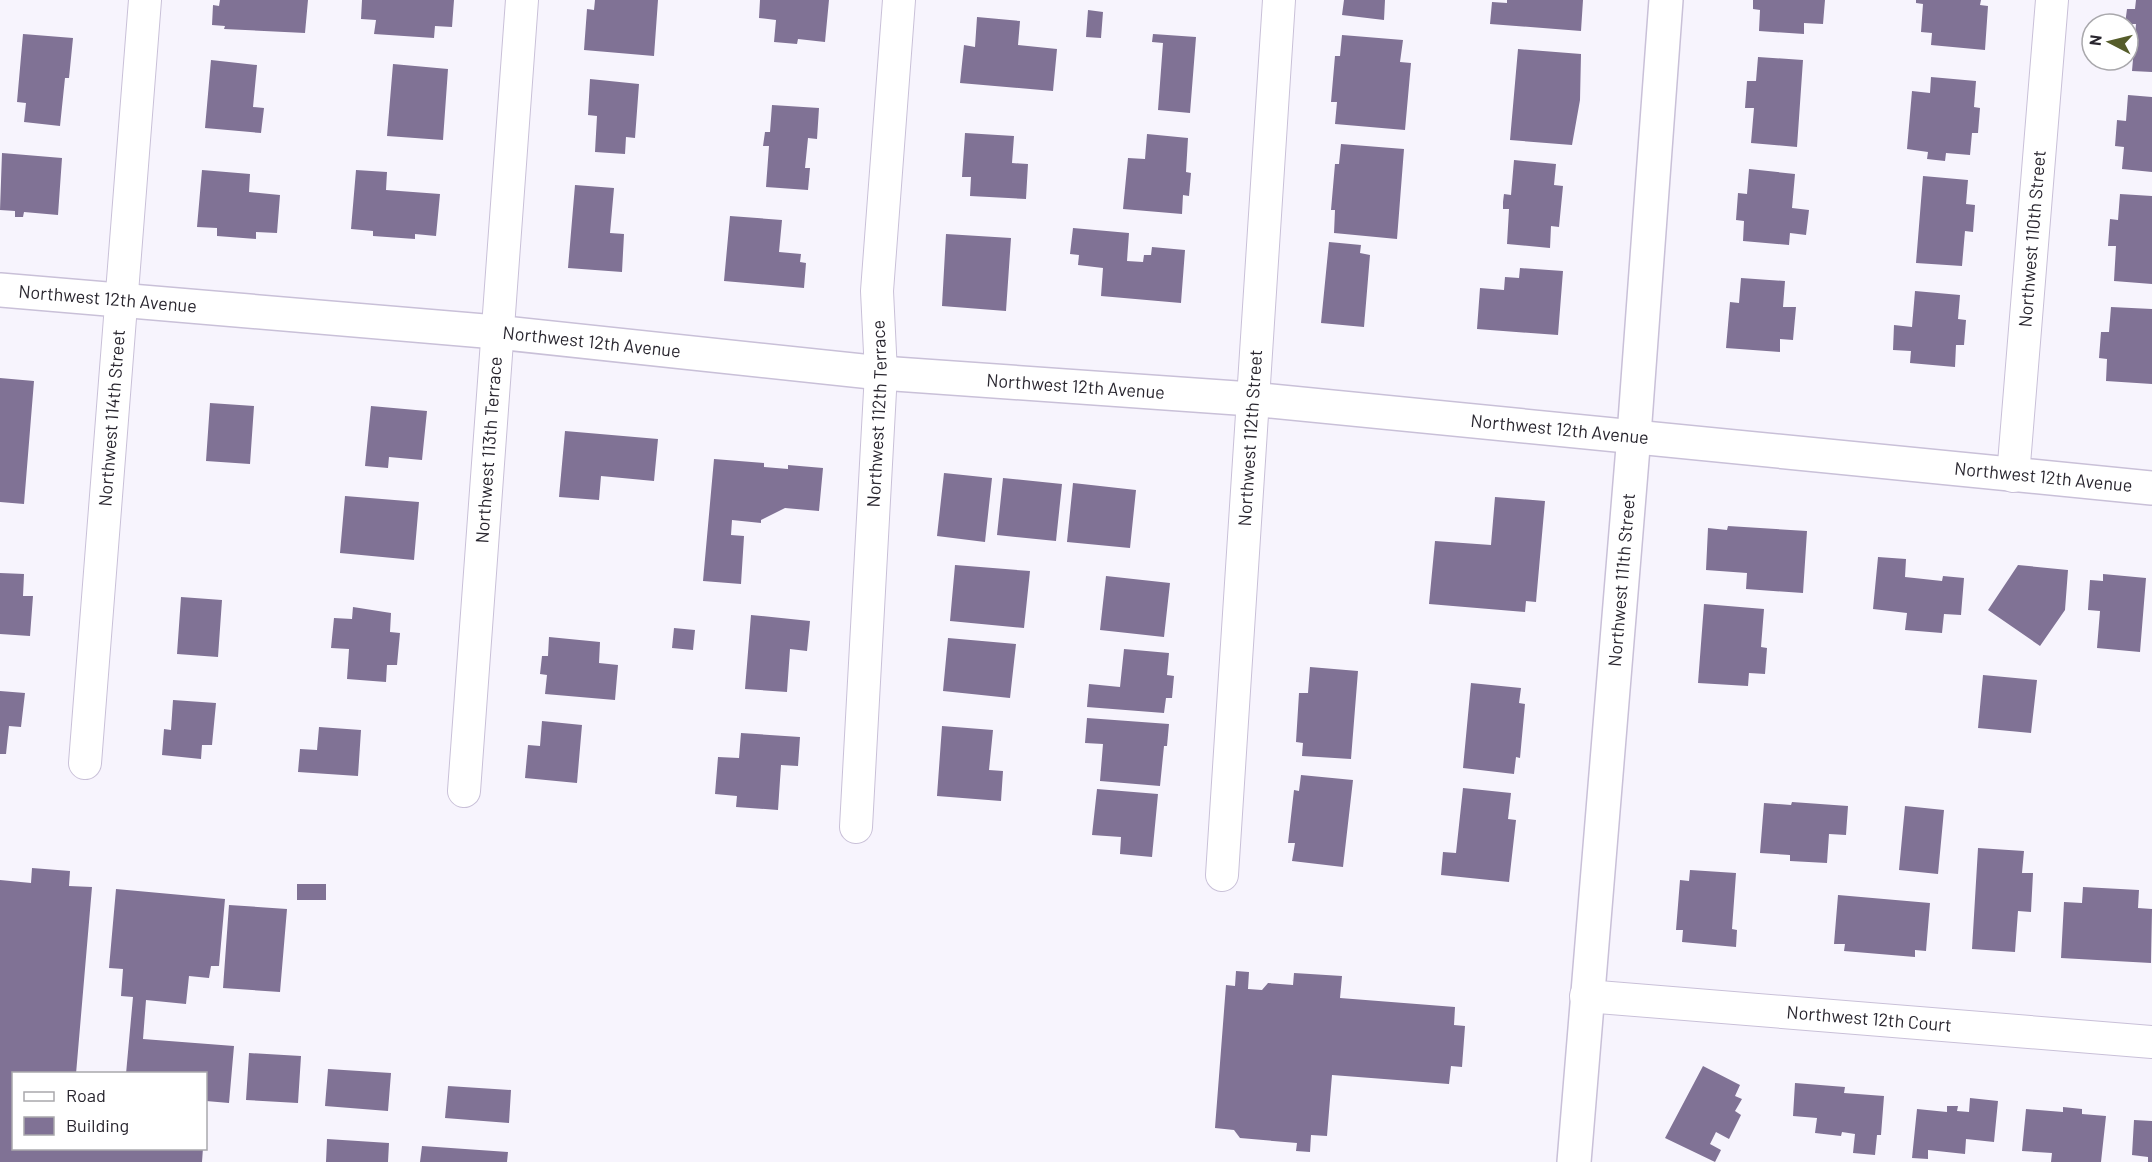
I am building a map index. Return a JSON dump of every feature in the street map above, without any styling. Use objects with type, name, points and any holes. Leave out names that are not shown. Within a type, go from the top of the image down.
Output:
[{"type":"street","name":"Northwest 114th Street","points":[[85,762],[145,0]]},
{"type":"street","name":"Northwest 113th Terrace","points":[[464,791],[522,0]]},
{"type":"street","name":"Northwest 112th Terrace","points":[[856,827],[880,373],[877,291],[899,0]]},
{"type":"street","name":"Northwest 112th Street","points":[[1222,875],[1251,399],[1279,0]]},
{"type":"street","name":"Northwest 111th Street","points":[[1574,1162],[1634,435],[1666,0]]},
{"type":"street","name":"Northwest 110th Street","points":[[2013,476],[2052,0]]},
{"type":"street","name":"Northwest 12th Avenue","points":[[0,290],[496,332],[880,373],[1251,399],[1634,435],[2013,476],[2152,488]]},
{"type":"street","name":"Northwest 12th Court","points":[[1586,996],[2152,1042]]},
{"type":"building","points":[[220,0],[308,0],[305,33],[224,29],[225,26],[212,25],[213,5],[219,6]]},
{"type":"building","points":[[362,0],[454,0],[452,27],[435,26],[434,38],[374,34],[376,20],[361,19]]},
{"type":"building","points":[[595,0],[658,0],[654,56],[584,50],[587,9],[594,10]]},
{"type":"building","points":[[760,0],[829,0],[825,42],[798,39],[797,44],[774,42],[776,20],[759,18]]},
{"type":"building","points":[[1344,0],[1385,0],[1384,20],[1342,15]]},
{"type":"building","points":[[1507,0],[1583,0],[1581,31],[1490,24],[1492,2],[1507,3]]},
{"type":"building","points":[[1753,0],[1825,0],[1823,24],[1804,23],[1804,34],[1759,31],[1760,10],[1753,9]]},
{"type":"building","points":[[1916,0],[1981,0],[1980,5],[1988,6],[1985,50],[1931,45],[1932,33],[1921,32],[1923,4],[1916,3]]},
{"type":"building","points":[[2136,0],[2152,0],[2152,72],[2140,71],[2140,12],[2127,12],[2127,9],[2135,9]]},
{"type":"building","points":[[1088,10],[1103,12],[1101,38],[1086,37]]},
{"type":"building","points":[[977,17],[1020,21],[1018,45],[1057,49],[1053,91],[960,83],[964,45],[975,47]]},
{"type":"building","points":[[23,34],[73,38],[69,78],[65,78],[60,126],[24,122],[26,103],[17,102]]},
{"type":"building","points":[[1153,34],[1196,37],[1190,113],[1158,110],[1163,43],[1152,42]]},
{"type":"building","points":[[1342,35],[1403,40],[1400,62],[1411,63],[1405,130],[1335,124],[1337,102],[1331,102],[1335,56],[1340,56]]},
{"type":"building","points":[[1518,49],[1581,54],[1580,100],[1572,145],[1510,140]]},
{"type":"building","points":[[1758,57],[1803,60],[1797,147],[1751,143],[1754,108],[1745,108],[1747,81],[1756,81]]},
{"type":"building","points":[[211,60],[257,65],[253,107],[264,108],[261,133],[205,128]]},
{"type":"building","points":[[393,64],[448,69],[443,140],[387,136]]},
{"type":"building","points":[[1931,77],[1976,81],[1974,107],[1980,108],[1978,133],[1972,133],[1970,155],[1946,153],[1945,161],[1927,159],[1928,152],[1907,149],[1912,91],[1930,93]]},
{"type":"building","points":[[590,79],[639,84],[635,138],[626,137],[625,154],[595,152],[597,116],[588,115]]},
{"type":"building","points":[[2128,95],[2152,97],[2152,172],[2122,169],[2124,147],[2115,146],[2117,120],[2126,121]]},
{"type":"building","points":[[772,105],[819,108],[817,139],[808,138],[805,168],[810,168],[808,190],[766,187],[769,146],[763,146],[765,132],[770,132]]},
{"type":"building","points":[[965,133],[1014,136],[1012,163],[1028,164],[1026,199],[970,196],[971,177],[962,177]]},
{"type":"building","points":[[1147,134],[1188,138],[1186,172],[1191,173],[1189,196],[1183,195],[1182,214],[1123,209],[1128,158],[1145,159]]},
{"type":"building","points":[[1341,144],[1404,149],[1397,239],[1334,233],[1335,210],[1331,210],[1335,164],[1339,164]]},
{"type":"building","points":[[2,153],[62,158],[58,215],[24,212],[23,217],[15,217],[15,211],[0,210]]},
{"type":"building","points":[[1514,160],[1556,164],[1554,185],[1563,186],[1559,227],[1551,226],[1550,248],[1507,244],[1509,209],[1503,209],[1503,202],[1504,194],[1511,195]]},
{"type":"building","points":[[1749,169],[1795,174],[1792,208],[1809,210],[1806,235],[1790,233],[1789,245],[1743,241],[1744,221],[1736,220],[1738,193],[1747,194]]},
{"type":"building","points":[[202,170],[250,174],[249,192],[280,195],[277,233],[256,232],[256,239],[217,236],[217,228],[197,227]]},
{"type":"building","points":[[356,170],[387,172],[386,190],[440,194],[436,236],[415,234],[415,239],[373,236],[373,231],[351,229]]},
{"type":"building","points":[[1923,176],[1968,180],[1966,204],[1975,205],[1973,232],[1965,231],[1962,266],[1916,263]]},
{"type":"building","points":[[575,185],[614,188],[610,233],[624,234],[622,272],[568,268]]},
{"type":"building","points":[[2120,194],[2152,196],[2152,284],[2114,281],[2116,246],[2108,246],[2110,219],[2118,220]]},
{"type":"building","points":[[730,216],[782,220],[779,252],[801,254],[800,262],[806,263],[804,288],[724,281]]},
{"type":"building","points":[[1073,228],[1129,233],[1127,261],[1143,262],[1144,255],[1151,255],[1152,247],[1185,250],[1181,303],[1101,296],[1103,268],[1078,265],[1079,255],[1070,254]]},
{"type":"building","points":[[946,234],[1011,238],[1006,311],[942,306]]},
{"type":"building","points":[[1329,242],[1361,245],[1360,253],[1370,255],[1364,327],[1321,323]]},
{"type":"building","points":[[1520,268],[1563,271],[1558,335],[1477,329],[1480,288],[1504,290],[1505,277],[1519,278]]},
{"type":"building","points":[[1741,278],[1785,281],[1783,307],[1796,307],[1793,340],[1780,339],[1780,352],[1726,348],[1730,302],[1739,303]]},
{"type":"building","points":[[1915,291],[1960,295],[1958,319],[1966,320],[1964,345],[1956,345],[1955,367],[1910,363],[1911,351],[1893,350],[1894,325],[1912,327]]},
{"type":"building","points":[[2111,307],[2152,309],[2152,384],[2106,381],[2107,359],[2099,358],[2101,332],[2109,332]]},
{"type":"building","points":[[0,378],[34,381],[24,504],[0,502]]},
{"type":"building","points":[[210,403],[254,406],[250,464],[206,461]]},
{"type":"building","points":[[371,406],[427,411],[422,460],[389,457],[388,468],[365,466]]},
{"type":"building","points":[[565,431],[658,439],[654,481],[601,476],[599,500],[559,497]]},
{"type":"building","points":[[714,459],[764,463],[764,467],[788,469],[788,465],[823,468],[819,511],[785,508],[761,520],[761,523],[732,520],[731,535],[744,536],[741,584],[703,581]]},
{"type":"building","points":[[944,473],[992,478],[985,542],[937,536]]},
{"type":"building","points":[[1003,478],[1062,484],[1056,541],[997,535]]},
{"type":"building","points":[[1073,483],[1136,490],[1130,548],[1067,542]]},
{"type":"building","points":[[345,496],[419,502],[414,560],[340,553]]},
{"type":"building","points":[[1495,497],[1545,501],[1536,602],[1526,601],[1525,612],[1429,604],[1435,541],[1491,545]]},
{"type":"building","points":[[1728,526],[1807,531],[1803,593],[1746,589],[1747,573],[1706,570],[1708,528],[1727,530]]},
{"type":"building","points":[[1878,557],[1906,559],[1905,577],[1942,581],[1943,576],[1964,578],[1961,615],[1944,614],[1942,633],[1905,630],[1907,613],[1873,609]]},
{"type":"building","points":[[955,565],[1030,571],[1024,628],[950,621]]},
{"type":"building","points":[[2018,565],[2068,570],[2065,610],[2040,646],[1988,610]]},
{"type":"building","points":[[0,573],[24,574],[23,596],[33,596],[30,636],[0,634]]},
{"type":"building","points":[[2103,574],[2146,578],[2140,652],[2097,648],[2100,611],[2088,610],[2090,580],[2103,581]]},
{"type":"building","points":[[1106,576],[1170,583],[1164,637],[1100,630]]},
{"type":"building","points":[[181,597],[222,600],[218,657],[177,654]]},
{"type":"building","points":[[1704,604],[1764,609],[1761,647],[1767,648],[1765,674],[1749,673],[1748,686],[1698,683]]},
{"type":"building","points":[[353,607],[391,613],[390,632],[400,633],[397,665],[387,665],[386,682],[347,679],[349,649],[331,648],[334,618],[352,619]]},
{"type":"building","points":[[751,615],[810,621],[807,651],[790,649],[787,692],[745,689]]},
{"type":"building","points":[[674,628],[695,630],[693,650],[672,648]]},
{"type":"building","points":[[549,637],[600,642],[599,663],[618,665],[615,700],[545,694],[547,675],[540,674],[542,656],[548,656]]},
{"type":"building","points":[[948,638],[1016,644],[1010,698],[943,691]]},
{"type":"building","points":[[1124,649],[1169,653],[1167,675],[1174,676],[1172,698],[1166,698],[1164,713],[1087,707],[1089,684],[1120,687]]},
{"type":"building","points":[[1310,667],[1358,671],[1351,759],[1302,756],[1303,743],[1296,742],[1299,693],[1308,693]]},
{"type":"building","points":[[1983,675],[2037,680],[2031,733],[1978,728]]},
{"type":"building","points":[[1471,683],[1521,688],[1519,703],[1525,704],[1520,758],[1516,757],[1514,774],[1463,768]]},
{"type":"building","points":[[0,691],[25,693],[21,727],[9,726],[6,754],[0,754]]},
{"type":"building","points":[[173,700],[216,703],[212,745],[202,745],[201,759],[162,755],[164,729],[171,730]]},
{"type":"building","points":[[1087,718],[1169,724],[1160,786],[1100,781],[1103,744],[1085,743]]},
{"type":"building","points":[[542,721],[582,725],[577,783],[525,778],[528,745],[540,746]]},
{"type":"building","points":[[942,726],[993,730],[989,770],[1003,771],[1001,801],[937,796]]},
{"type":"building","points":[[319,727],[361,730],[358,776],[298,772],[300,749],[317,750]]},
{"type":"building","points":[[741,733],[800,737],[798,766],[781,765],[778,810],[736,807],[737,796],[715,794],[718,757],[739,758]]},
{"type":"building","points":[[1301,775],[1353,780],[1343,867],[1292,861],[1295,843],[1288,843],[1294,790],[1299,791]]},
{"type":"building","points":[[1463,788],[1511,793],[1508,819],[1516,820],[1509,882],[1441,875],[1443,852],[1456,853]]},
{"type":"building","points":[[1097,789],[1158,794],[1152,857],[1120,854],[1121,837],[1092,835]]},
{"type":"building","points":[[1792,802],[1848,806],[1846,835],[1829,834],[1827,863],[1790,861],[1790,855],[1760,853],[1764,803],[1791,805]]},
{"type":"building","points":[[1905,806],[1944,810],[1938,874],[1899,870]]},
{"type":"building","points":[[1978,848],[2024,851],[2022,873],[2033,873],[2031,912],[2018,911],[2015,952],[1972,949]]},
{"type":"building","points":[[32,868],[70,871],[69,886],[92,887],[76,1072],[12,1072],[12,1150],[203,1150],[202,1162],[0,1162],[0,880],[31,883]]},
{"type":"building","points":[[1690,870],[1736,873],[1732,929],[1737,930],[1736,947],[1682,942],[1683,930],[1676,930],[1680,880],[1689,881]]},
{"type":"building","points":[[297,884],[326,884],[326,900],[297,900]]},
{"type":"building","points":[[2083,887],[2139,890],[2138,908],[2152,909],[2151,963],[2061,958],[2064,902],[2082,903]]},
{"type":"building","points":[[116,889],[225,899],[219,966],[211,966],[209,978],[189,976],[186,1004],[146,1000],[143,1039],[234,1046],[229,1103],[207,1101],[207,1072],[126,1072],[133,997],[121,996],[123,969],[109,968]]},
{"type":"building","points":[[1838,895],[1930,903],[1926,951],[1915,950],[1915,957],[1844,951],[1845,944],[1834,944]]},
{"type":"building","points":[[229,905],[287,909],[280,992],[223,988]]},
{"type":"building","points":[[1236,971],[1249,972],[1248,989],[1262,990],[1268,983],[1293,985],[1294,973],[1342,976],[1340,998],[1455,1007],[1454,1025],[1465,1026],[1462,1067],[1451,1066],[1449,1084],[1332,1075],[1327,1136],[1311,1135],[1310,1152],[1296,1151],[1297,1143],[1240,1138],[1234,1130],[1215,1128],[1226,985],[1235,986]]},
{"type":"building","points":[[249,1053],[301,1056],[298,1103],[246,1100]]},
{"type":"building","points":[[1703,1066],[1740,1085],[1735,1096],[1742,1099],[1735,1111],[1741,1115],[1729,1139],[1716,1132],[1710,1144],[1721,1150],[1715,1162],[1665,1138]]},
{"type":"building","points":[[328,1069],[391,1073],[388,1111],[325,1106]]},
{"type":"building","points":[[1795,1083],[1845,1087],[1844,1093],[1884,1096],[1881,1135],[1877,1135],[1875,1155],[1853,1153],[1855,1134],[1842,1132],[1841,1136],[1815,1133],[1817,1118],[1793,1116]]},
{"type":"building","points":[[448,1086],[511,1090],[509,1123],[445,1118]]},
{"type":"building","points":[[1970,1098],[1998,1101],[1994,1142],[1966,1139],[1965,1154],[1928,1150],[1928,1159],[1912,1158],[1917,1109],[1947,1112],[1947,1106],[1958,1106],[1957,1111],[1969,1112]]},
{"type":"building","points":[[2063,1107],[2082,1109],[2082,1114],[2106,1116],[2101,1162],[2051,1162],[2052,1153],[2022,1151],[2026,1109],[2063,1112]]},
{"type":"building","points":[[2134,1120],[2152,1121],[2152,1162],[2148,1162],[2148,1157],[2132,1155]]},
{"type":"building","points":[[327,1139],[389,1143],[388,1162],[326,1162]]},
{"type":"building","points":[[422,1146],[508,1152],[507,1162],[420,1162]]}]
